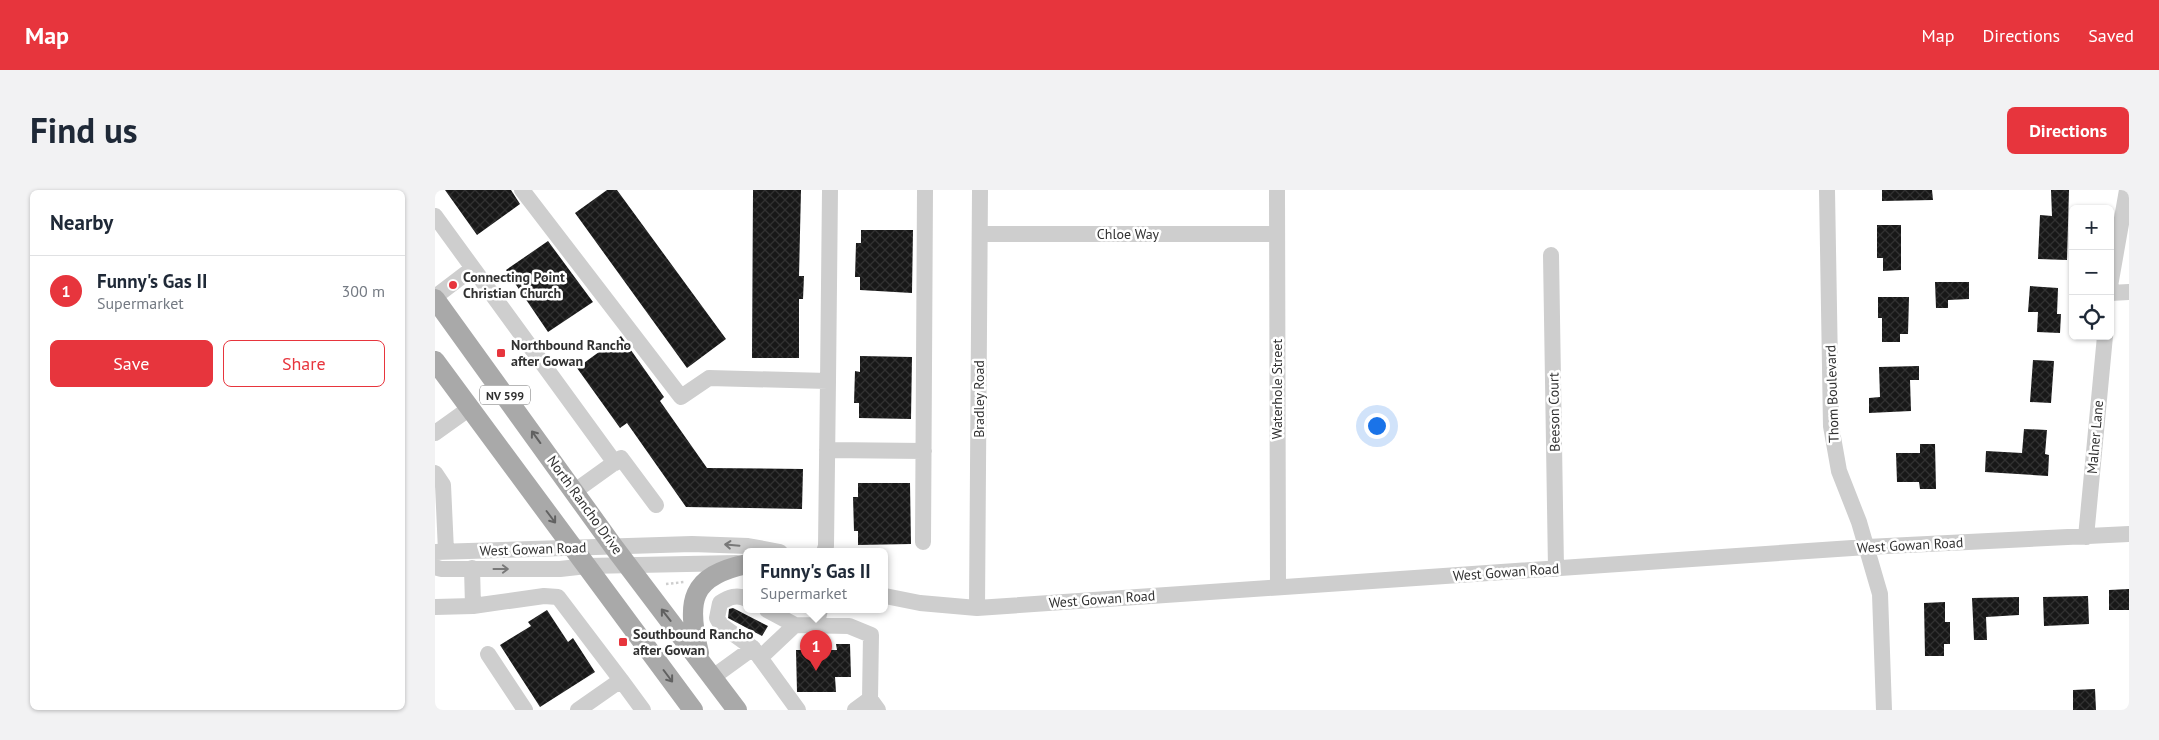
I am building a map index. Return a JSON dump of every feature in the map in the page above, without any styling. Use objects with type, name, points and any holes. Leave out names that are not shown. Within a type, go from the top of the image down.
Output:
[{"type":"main road","name":"North Rancho Drive","points":[[435,298],[613,546],[737,710]]},
{"type":"main road","name":"NV 599","points":[[435,361],[693,710]]},
{"type":"main road","points":[[700,660],[692,624],[692,608],[697,594],[712,575],[727,568],[743,565]]},
{"type":"street","points":[[522,190],[681,397],[709,378],[828,381]]},
{"type":"street","points":[[825,548],[830,190]]},
{"type":"street","points":[[923,542],[925,190]]},
{"type":"street","name":"Bradley Road","points":[[977,608],[980,190]]},
{"type":"street","name":"Waterhole Street","points":[[1277,190],[1278,587]]},
{"type":"street","name":"Thom Boulevard","points":[[1827,190],[1831,426],[1839,471],[1867,547],[1881,594],[1884,710]]},
{"type":"street","points":[[2114,263],[2127,190]]},
{"type":"street","points":[[435,216],[615,463]]},
{"type":"street","name":"Chloe Way","points":[[980,234],[1277,234]]},
{"type":"street","name":"Beeson Court","points":[[1551,255],[1556,569]]},
{"type":"street","points":[[435,298],[473,268]]},
{"type":"street","points":[[2114,293],[2129,292]]},
{"type":"street","name":"Malner Lane","points":[[2086,537],[2105,340]]},
{"type":"street","points":[[435,433],[470,408]]},
{"type":"street","points":[[827,450],[924,451]]},
{"type":"street","points":[[575,491],[621,458],[656,505]]},
{"type":"street","points":[[435,472],[443,485],[441,552]]},
{"type":"street","name":"West Gowan Road","points":[[888,597],[920,603],[977,608],[1867,547],[2129,534]]},
{"type":"street","name":"West Gowan Road","points":[[441,552],[725,544],[752,548]]},
{"type":"street","name":"West Gowan Road","points":[[435,567],[441,569],[561,569],[587,566],[743,564]]},
{"type":"street","points":[[472,568],[473,606]]},
{"type":"street","points":[[435,607],[473,606],[544,596],[558,597],[643,710]]},
{"type":"street","points":[[743,598],[729,596],[720,603],[717,609],[717,618],[721,625],[756,653],[798,710]]},
{"type":"street","points":[[773,613],[795,625]]},
{"type":"street","points":[[713,677],[756,653],[795,625],[818,618],[849,626],[871,635],[874,705],[855,710]]},
{"type":"street","points":[[488,654],[525,710]]},
{"type":"street","points":[[578,710],[621,680]]},
{"type":"path","points":[[667,584],[684,582]]},
{"type":"building","points":[[445,190],[511,190],[520,204],[477,235]]},
{"type":"building","points":[[607,190],[617,190],[726,339],[687,368],[575,213]]},
{"type":"building","points":[[753,190],[801,190],[799,276],[804,276],[803,299],[799,299],[799,358],[752,358]]},
{"type":"building","points":[[1882,190],[1932,190],[1933,200],[1882,201]]},
{"type":"building","points":[[2051,190],[2069,190],[2067,260],[2038,259],[2040,215],[2052,216]]},
{"type":"building","points":[[1877,225],[1901,225],[1901,270],[1883,271],[1883,258],[1877,258]]},
{"type":"building","points":[[861,230],[913,230],[912,293],[860,290],[860,277],[855,277],[856,243],[861,243]]},
{"type":"building","points":[[548,241],[593,302],[548,332],[506,270]]},
{"type":"building","points":[[1935,282],[1969,282],[1969,299],[1948,300],[1948,308],[1936,308]]},
{"type":"building","points":[[2030,286],[2058,288],[2057,314],[2061,314],[2060,333],[2037,332],[2038,312],[2028,312]]},
{"type":"building","points":[[1878,297],[1909,297],[1908,334],[1900,334],[1900,342],[1882,342],[1882,318],[1878,318]]},
{"type":"building","points":[[621,336],[664,397],[660,401],[707,468],[803,469],[802,509],[686,507],[627,423],[620,428],[577,368]]},
{"type":"building","points":[[860,356],[912,357],[911,419],[859,418],[859,403],[854,403],[855,371],[860,372]]},
{"type":"building","points":[[2033,360],[2054,361],[2051,403],[2030,402]]},
{"type":"building","points":[[1919,366],[1919,380],[1910,380],[1911,411],[1869,413],[1869,398],[1880,397],[1879,367]]},
{"type":"building","points":[[2024,429],[2047,430],[2045,454],[2049,455],[2048,476],[1985,472],[1986,451],[2022,453]]},
{"type":"building","points":[[1920,444],[1935,444],[1936,489],[1920,489],[1919,482],[1897,482],[1896,453],[1920,453]]},
{"type":"building","points":[[858,483],[910,483],[911,544],[858,545],[858,531],[854,531],[853,497],[858,497]]},
{"type":"building","points":[[2129,589],[2129,610],[2109,610],[2109,590]]},
{"type":"building","points":[[2088,596],[2089,624],[2044,626],[2043,597]]},
{"type":"building","points":[[2019,597],[2019,615],[1986,617],[1987,640],[1974,640],[1972,598]]},
{"type":"building","points":[[1945,602],[1945,622],[1950,622],[1950,644],[1944,644],[1944,656],[1925,656],[1924,603]]},
{"type":"building","points":[[733,608],[768,626],[762,636],[728,618],[729,609]]},
{"type":"building","points":[[547,610],[568,642],[573,638],[595,672],[540,707],[500,645],[531,626],[528,622]]},
{"type":"building","points":[[836,644],[850,644],[851,677],[835,677],[836,692],[797,692],[796,650],[837,650]]},
{"type":"building","points":[[2095,689],[2096,710],[2073,710],[2073,690]]},
{"type":"place","name":"Connecting Point Christian Church","points":[[453,285]]},
{"type":"place","name":"Northbound Rancho after Gowan","points":[[501,353]]},
{"type":"place","name":"Southbound Rancho after Gowan","points":[[623,642]]},
{"type":"place","name":"Funny's Gas II","points":[[816,671]]}]
